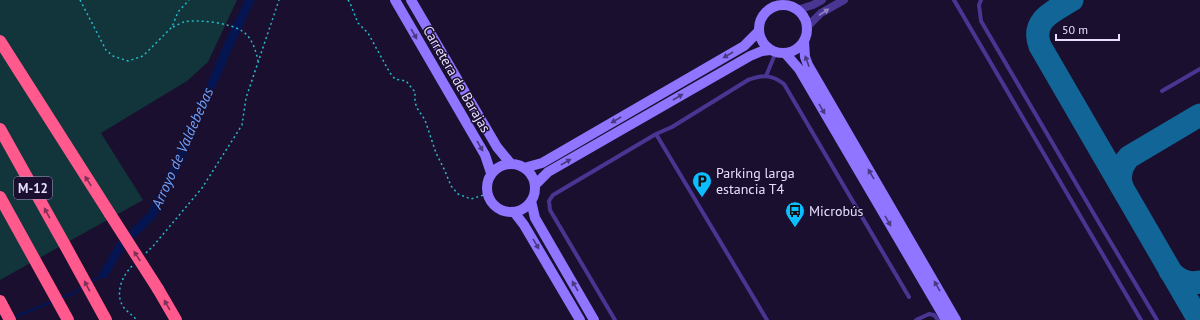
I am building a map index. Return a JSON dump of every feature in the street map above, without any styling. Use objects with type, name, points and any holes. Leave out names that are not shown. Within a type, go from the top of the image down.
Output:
[{"type":"highway","points":[[0,42],[158,289],[176,320]]},
{"type":"highway","name":"M-12","points":[[0,129],[106,320]]},
{"type":"highway","name":"M-12","points":[[0,196],[68,320]]},
{"type":"highway","points":[[0,301],[10,320]]},
{"type":"street","name":"Carretera de Barajas","points":[[394,0],[485,155],[491,173]]},
{"type":"street","name":"Carretera de Barajas","points":[[411,0],[497,147],[511,164]]},
{"type":"street","points":[[797,10],[813,5],[822,0]]},
{"type":"street","points":[[806,28],[821,13],[844,0]]},
{"type":"street","points":[[946,320],[799,69],[762,42],[759,31],[759,23],[762,16],[768,10],[782,5],[790,6],[802,14],[806,28],[804,41],[805,57],[808,65],[956,320]]},
{"type":"street","points":[[524,168],[542,163],[744,46],[759,31]]},
{"type":"street","points":[[534,185],[548,172],[743,60],[762,51],[792,51],[798,48],[804,41]]},
{"type":"street","points":[[504,165],[518,165],[524,168],[533,178],[535,190],[531,201],[520,210],[514,212],[506,212],[498,209],[492,204],[486,189],[487,180],[491,173],[504,165]]},
{"type":"street","points":[[531,201],[535,218],[594,320]]},
{"type":"street","points":[[514,212],[524,224],[580,320]]},
{"type":"lane","points":[[954,0],[1141,320]]},
{"type":"lane","points":[[981,0],[979,5],[981,20],[1157,320]]},
{"type":"lane","points":[[766,76],[777,52]]},
{"type":"lane","points":[[1162,91],[1200,69]]},
{"type":"lane","points":[[615,320],[550,210],[549,201],[552,195],[672,126],[748,80],[760,76],[776,78],[784,84],[908,297]]},
{"type":"lane","points":[[656,134],[767,320]]},
{"type":"lane","points":[[916,320],[929,314],[934,315],[938,320]]},
{"type":"path","points":[[80,0],[106,50],[113,56],[128,61],[143,56],[172,27],[178,12],[189,0]]},
{"type":"path","points":[[144,255],[202,188],[242,124],[246,98],[280,0]]},
{"type":"path","points":[[348,0],[358,23],[368,33],[390,73],[395,79],[406,81],[415,92],[415,102],[417,108],[425,120],[436,152],[451,186],[458,194],[471,199],[487,194]]},
{"type":"path","points":[[172,27],[185,22],[203,22],[229,25],[243,31],[253,44],[258,61]]},
{"type":"path","points":[[133,265],[128,270],[120,286],[119,297],[124,308],[137,320]]},
{"type":"green space","points":[[0,0],[237,0],[208,62],[187,81],[101,133],[143,200],[0,280]]},
{"type":"waterway","name":"Arroyo de Valdebebas","points":[[104,274],[121,245],[152,215],[180,158],[230,42],[250,0]]},
{"type":"waterway","name":"Arroyo de Valdebebas","points":[[90,282],[104,274]]},
{"type":"waterway","name":"Arroyo de Valdebebas","points":[[60,298],[74,293],[84,286]]},
{"type":"waterway","name":"Arroyo de Valdebebas","points":[[12,318],[54,301]]},
{"type":"taxiway","points":[[1072,0],[1051,13],[1041,23],[1038,29],[1040,46],[1199,320]]},
{"type":"taxiway","points":[[1123,189],[1121,185],[1121,172],[1129,157],[1200,115]]},
{"type":"taxiway","points":[[1170,271],[1176,277],[1184,281],[1191,283],[1200,282]]},
{"type":"place","name":"Parking larga estancia T4","points":[[702,198]]},
{"type":"place","name":"Microbús","points":[[795,228]]}]
